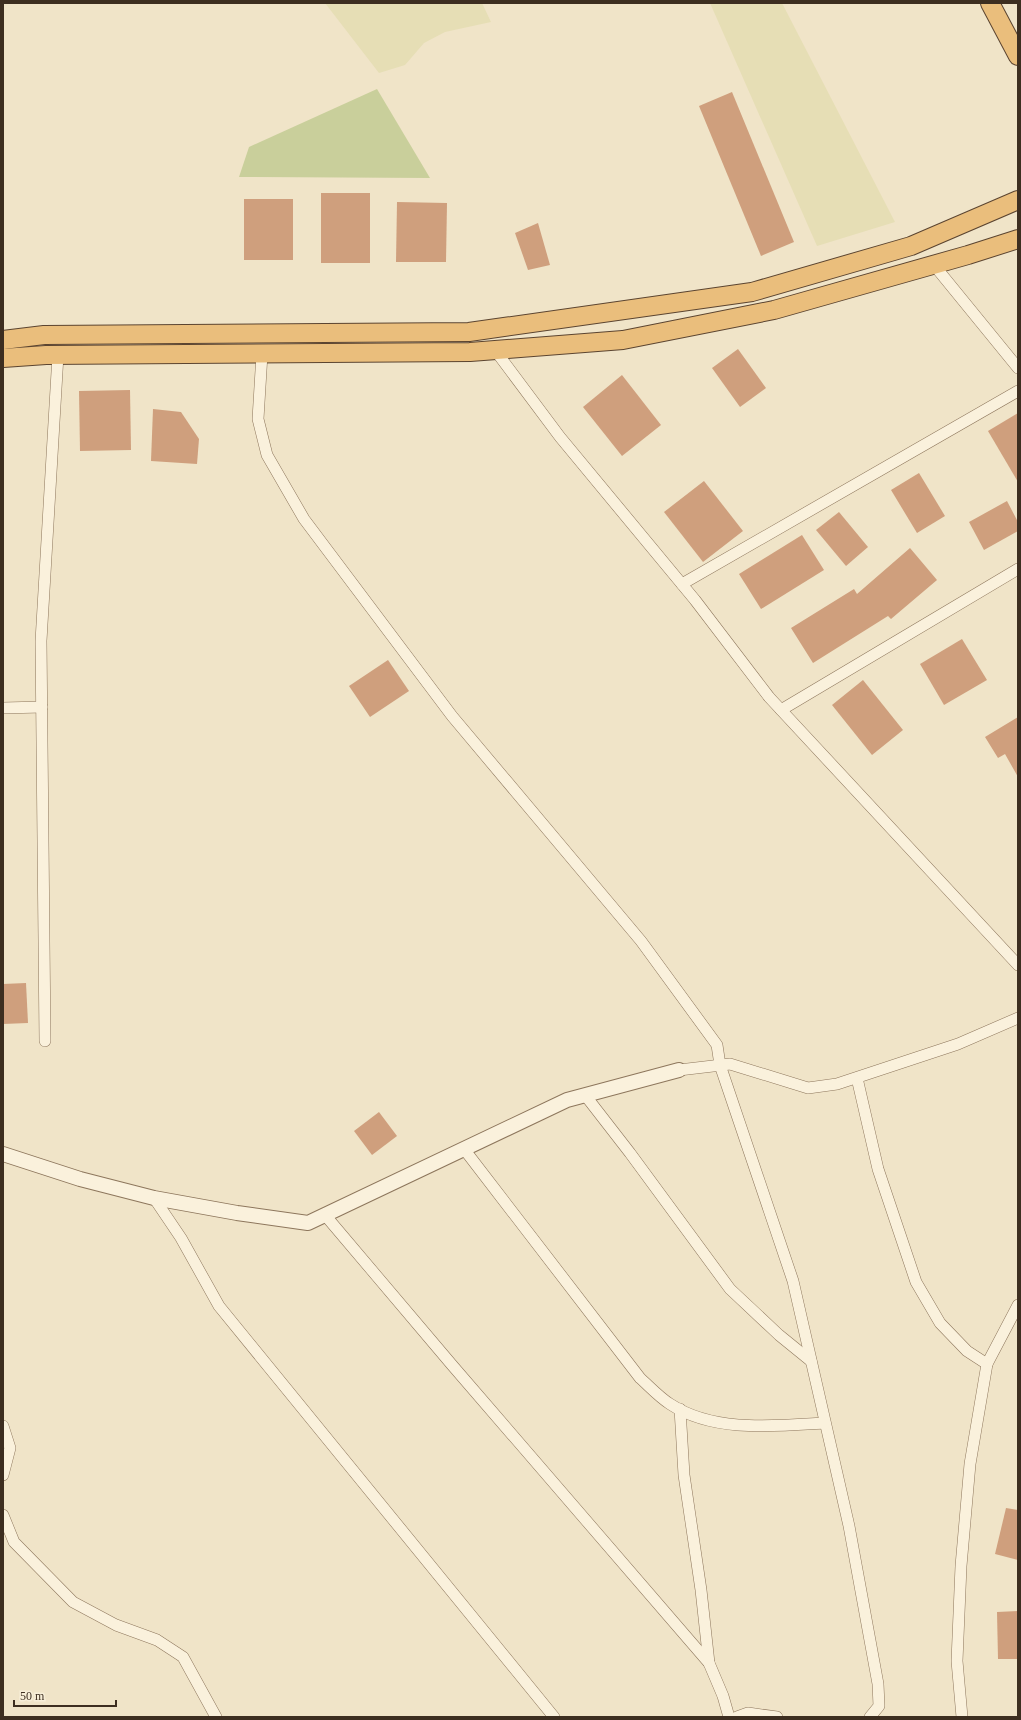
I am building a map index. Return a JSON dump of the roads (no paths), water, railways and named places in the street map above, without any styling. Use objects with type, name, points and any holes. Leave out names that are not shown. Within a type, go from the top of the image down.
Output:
[{"type":"highway","points":[[990,3],[1018,56]]},
{"type":"highway","points":[[3,340],[44,335],[469,332],[752,292],[911,246],[1018,200]]},
{"type":"highway","points":[[3,358],[58,355],[470,352],[623,340],[774,310],[934,265],[1016,240]]},
{"type":"street","points":[[934,265],[1018,368]]},
{"type":"street","points":[[495,350],[560,437],[682,584],[781,710],[1018,965]]},
{"type":"street","points":[[262,354],[258,419],[267,455],[304,519],[452,716],[641,942],[717,1045],[720,1065],[793,1281],[849,1526],[878,1684],[879,1706],[870,1717]]},
{"type":"street","points":[[45,1041],[41,641],[58,355]]},
{"type":"street","points":[[682,584],[1018,391]]},
{"type":"street","points":[[781,710],[1018,569]]},
{"type":"street","points":[[3,708],[42,707]]},
{"type":"street","points":[[3,1154],[80,1179],[154,1198],[237,1213],[308,1223],[567,1100],[679,1070],[730,1064],[808,1088],[837,1084],[958,1044],[1018,1018]]},
{"type":"street","points":[[857,1078],[878,1169],[916,1282],[940,1323],[967,1351],[987,1364]]},
{"type":"street","points":[[585,1095],[730,1288],[779,1335],[811,1361]]},
{"type":"street","points":[[464,1149],[640,1378],[669,1404],[696,1417],[753,1427],[825,1423]]},
{"type":"street","points":[[154,1198],[181,1238],[219,1306],[554,1717]]},
{"type":"street","points":[[325,1215],[452,1366],[709,1663]]},
{"type":"street","points":[[962,1717],[957,1662],[961,1566],[970,1464],[987,1364],[1018,1305]]},
{"type":"street","points":[[680,1409],[684,1475],[702,1590],[709,1663],[723,1696],[729,1717]]},
{"type":"street","points":[[3,1426],[10,1448],[3,1475]]},
{"type":"street","points":[[3,1515],[14,1542],[73,1602],[116,1625],[157,1640],[183,1657],[216,1717]]},
{"type":"street","points":[[3,1538],[14,1542]]},
{"type":"street","points":[[737,1717],[748,1713],[777,1717]]}]
